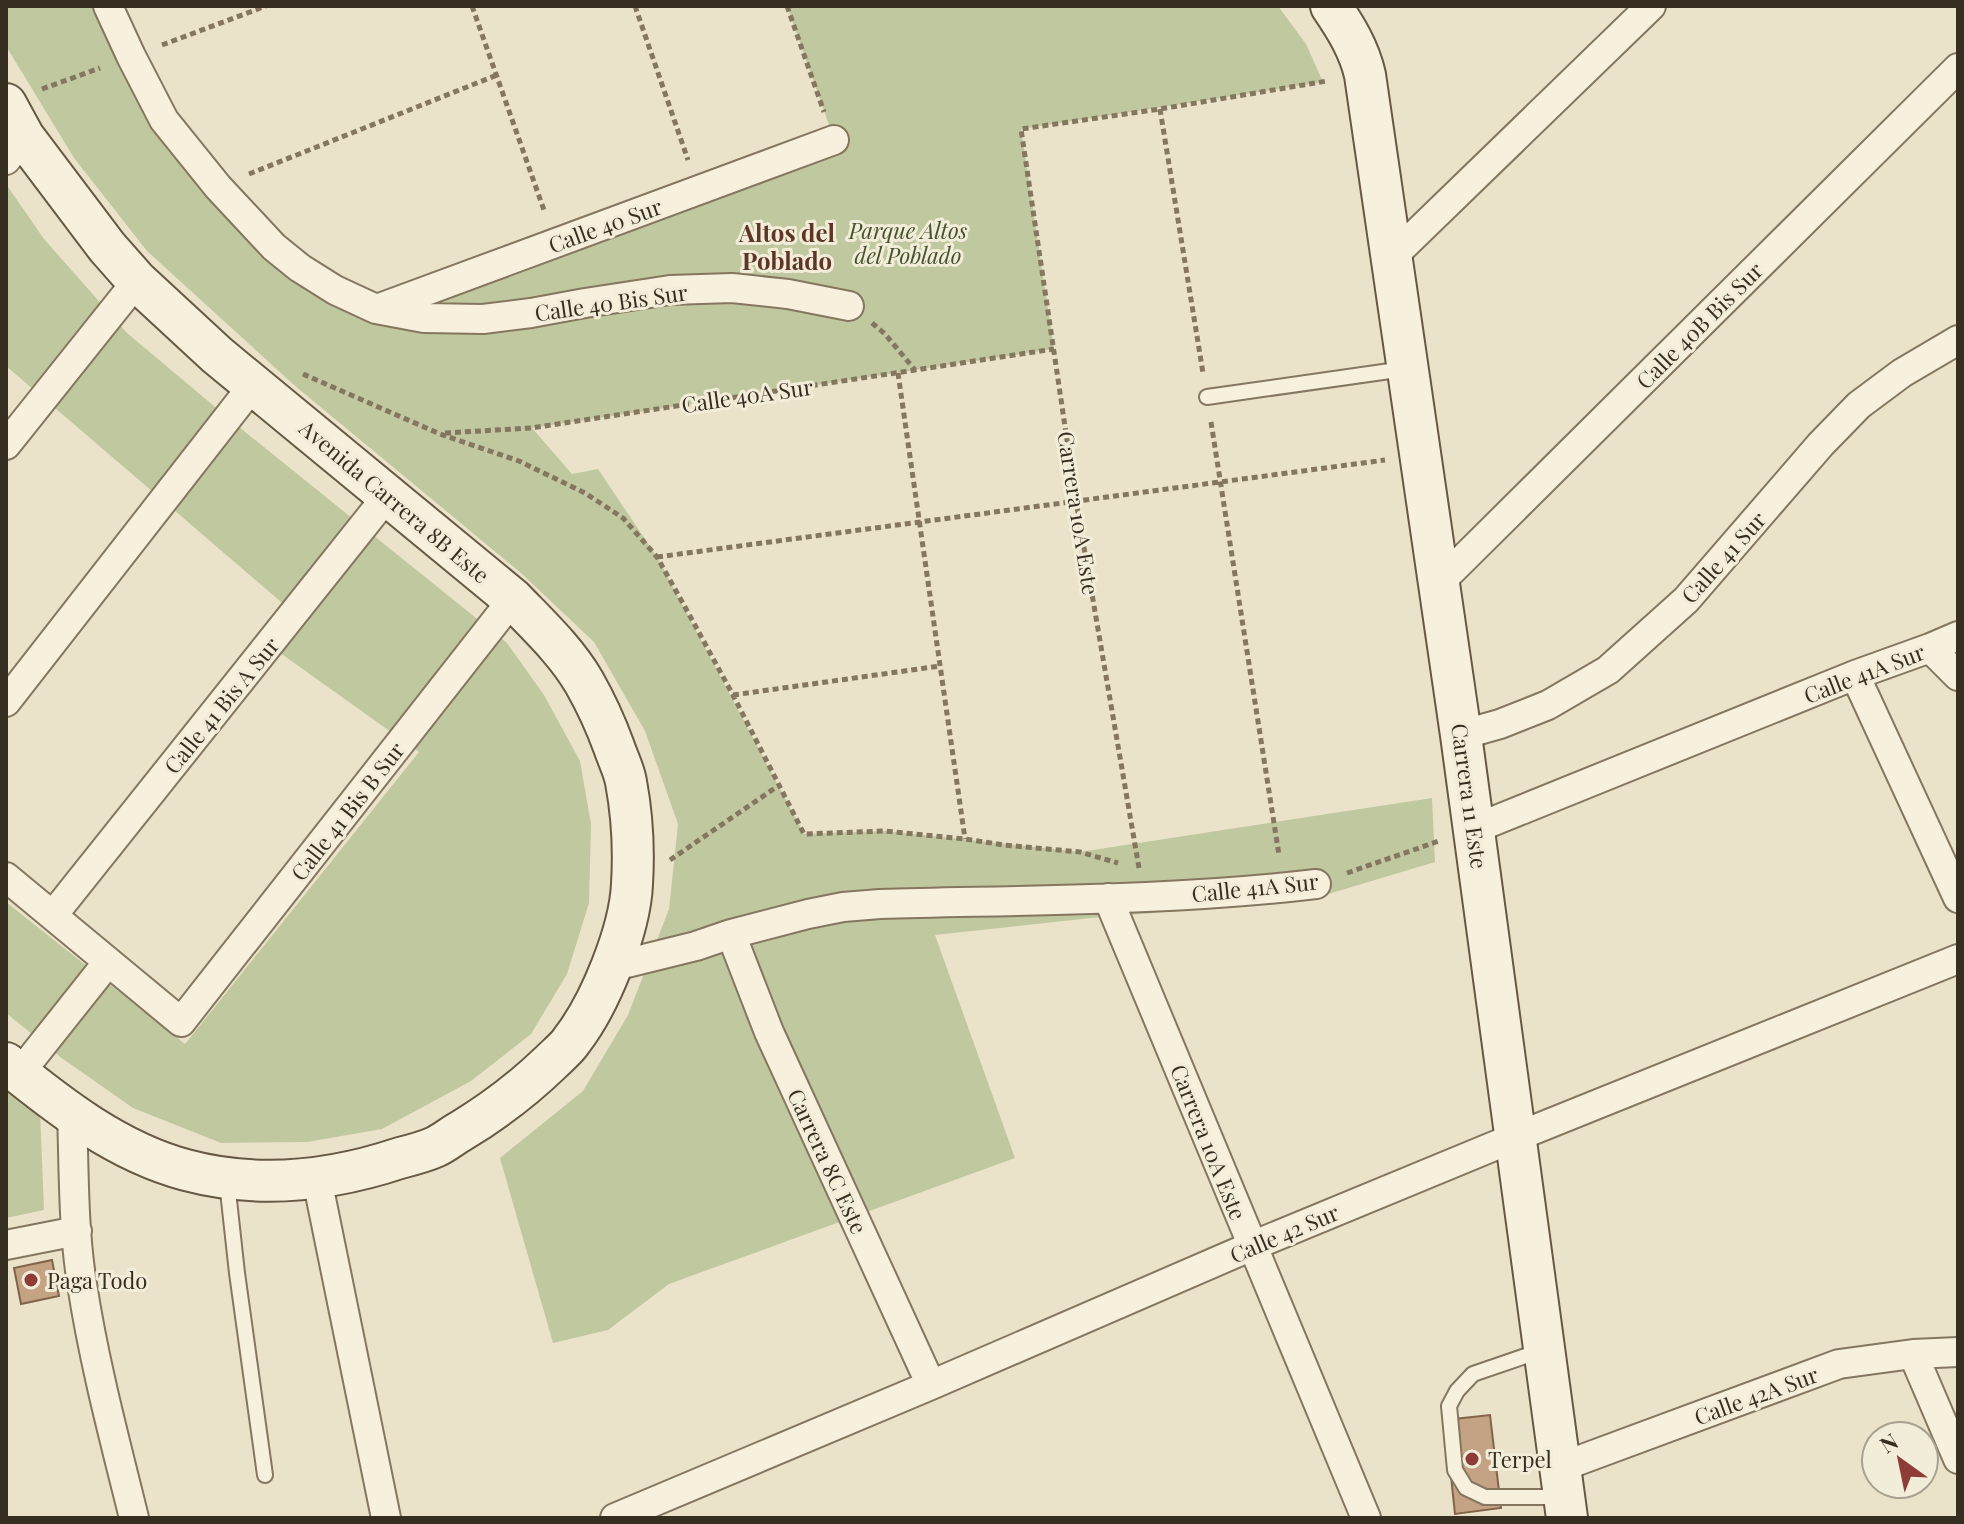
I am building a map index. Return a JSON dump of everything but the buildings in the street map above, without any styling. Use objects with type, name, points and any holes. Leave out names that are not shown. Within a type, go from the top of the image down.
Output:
[{"type":"main road","name":"Carrera 11 Este","points":[[1331,6],[1360,54],[1393,256],[1545,1350],[1560,1501]]},
{"type":"main road","name":"Avenida Carrera 8B Este","points":[[12,134],[137,281],[217,355],[513,599],[547,634],[583,680],[606,725],[626,780],[632,886],[625,924],[611,967],[596,1003],[572,1042],[527,1085],[490,1114],[435,1147],[375,1167],[317,1179],[272,1181],[226,1178],[187,1170],[155,1161],[114,1140],[13,1068]]},
{"type":"street","name":"Calle 40 Bis Sur","points":[[108,6],[164,120],[218,187],[274,247],[300,268],[335,290],[376,309],[424,318],[483,319],[670,290],[732,288],[788,294],[849,306]]},
{"type":"street","points":[[1393,256],[1651,6]]},
{"type":"street","name":"Calle 40B Bis Sur","points":[[1440,582],[1958,68]]},
{"type":"street","name":"Calle 40 Sur","points":[[376,309],[834,140]]},
{"type":"street","points":[[6,445],[137,281]]},
{"type":"street","name":"Calle 41 Sur","points":[[1461,735],[1548,705],[1608,670],[1686,600],[1821,444],[1859,405],[1902,373],[1958,340]]},
{"type":"street","points":[[6,702],[254,384]]},
{"type":"street","name":"Calle 41 Bis A Sur","points":[[53,915],[388,495]]},
{"type":"street","name":"Calle 41 Bis B Sur","points":[[108,962],[181,1022],[513,599]]},
{"type":"street","name":"Calle 41A Sur","points":[[1474,829],[1958,636]]},
{"type":"street","points":[[1930,648],[1958,676]]},
{"type":"street","points":[[1855,675],[1958,898]]},
{"type":"street","points":[[6,877],[108,962],[13,1068]]},
{"type":"street","name":"Calle 41A Sur","points":[[611,967],[843,907],[1108,898],[1316,884]]},
{"type":"street","name":"Carrera 10A Este","points":[[1108,898],[1366,1518]]},
{"type":"street","name":"Carrera 8C Este","points":[[731,934],[769,1032],[931,1385]]},
{"type":"street","name":"Calle 42 Sur","points":[[615,1518],[1252,1246],[1958,959]]},
{"type":"street","points":[[72,1113],[82,1282],[90,1332],[134,1518]]},
{"type":"street","points":[[317,1179],[386,1518]]},
{"type":"street","points":[[6,1245],[77,1231]]},
{"type":"street","name":"Calle 42A Sur","points":[[1560,1501],[1839,1364],[1913,1354],[1958,1352]]},
{"type":"street","points":[[1913,1354],[1958,1459]]},
{"type":"lane","points":[[1207,397],[1409,368]]},
{"type":"lane","points":[[226,1178],[265,1475]]},
{"type":"lane","points":[[1545,1350],[1473,1374],[1457,1391],[1449,1406],[1455,1470],[1466,1488],[1485,1497],[1560,1501]]},
{"type":"path","points":[[472,6],[556,243]]},
{"type":"path","points":[[635,6],[698,190]]},
{"type":"path","points":[[787,6],[834,140]]},
{"type":"path","points":[[218,187],[497,75]]},
{"type":"path","points":[[1284,888],[1160,109],[1365,75]]},
{"type":"path","name":"Carrera 10A Este","points":[[965,839],[1080,852],[1140,869],[1076,501],[1021,129],[1160,109]]},
{"type":"path","points":[[849,306],[885,334],[915,370]]},
{"type":"path","name":"Calle 40A Sur","points":[[440,434],[531,428],[1054,349]]},
{"type":"path","points":[[294,371],[440,434],[519,461],[585,493],[623,518],[657,557],[733,695],[804,834],[885,831],[965,839],[898,373]]},
{"type":"path","points":[[657,557],[1422,455]]},
{"type":"path","points":[[733,695],[940,666]]},
{"type":"path","points":[[632,886],[778,786]]},
{"type":"path","name":"Calle 41A Sur","points":[[1316,884],[1474,829]]},
{"type":"green space","name":"Parque Altos del Poblado","points":[[6,6],[108,6],[218,187],[376,309],[834,139],[787,6],[1278,6],[1306,44],[1323,82],[1021,129],[1054,349],[532,428],[572,474],[598,469],[657,557],[804,834],[885,831],[1080,852],[1432,798],[1435,862],[1305,901],[1091,918],[935,935],[1015,1158],[669,1284],[608,1330],[553,1343],[500,1158],[583,1091],[628,1015],[669,909],[678,824],[645,731],[594,642],[521,573],[294,385],[147,251],[74,158],[6,46]]},
{"type":"green space","points":[[6,184],[44,239],[127,333],[507,643],[544,695],[580,761],[591,824],[589,903],[567,974],[531,1034],[471,1081],[382,1129],[307,1142],[221,1143],[133,1108],[63,1059],[6,1013],[6,902],[185,1044],[419,752],[269,645],[294,613],[6,366]]},
{"type":"green space","points":[[6,1085],[40,1110],[44,1210],[6,1218]]},
{"type":"place","name":"Paga Todo","points":[[31,1280]]},
{"type":"place","name":"Terpel","points":[[1472,1459]]},
{"type":"district","name":"Altos del Poblado","points":[[787,246]]}]
